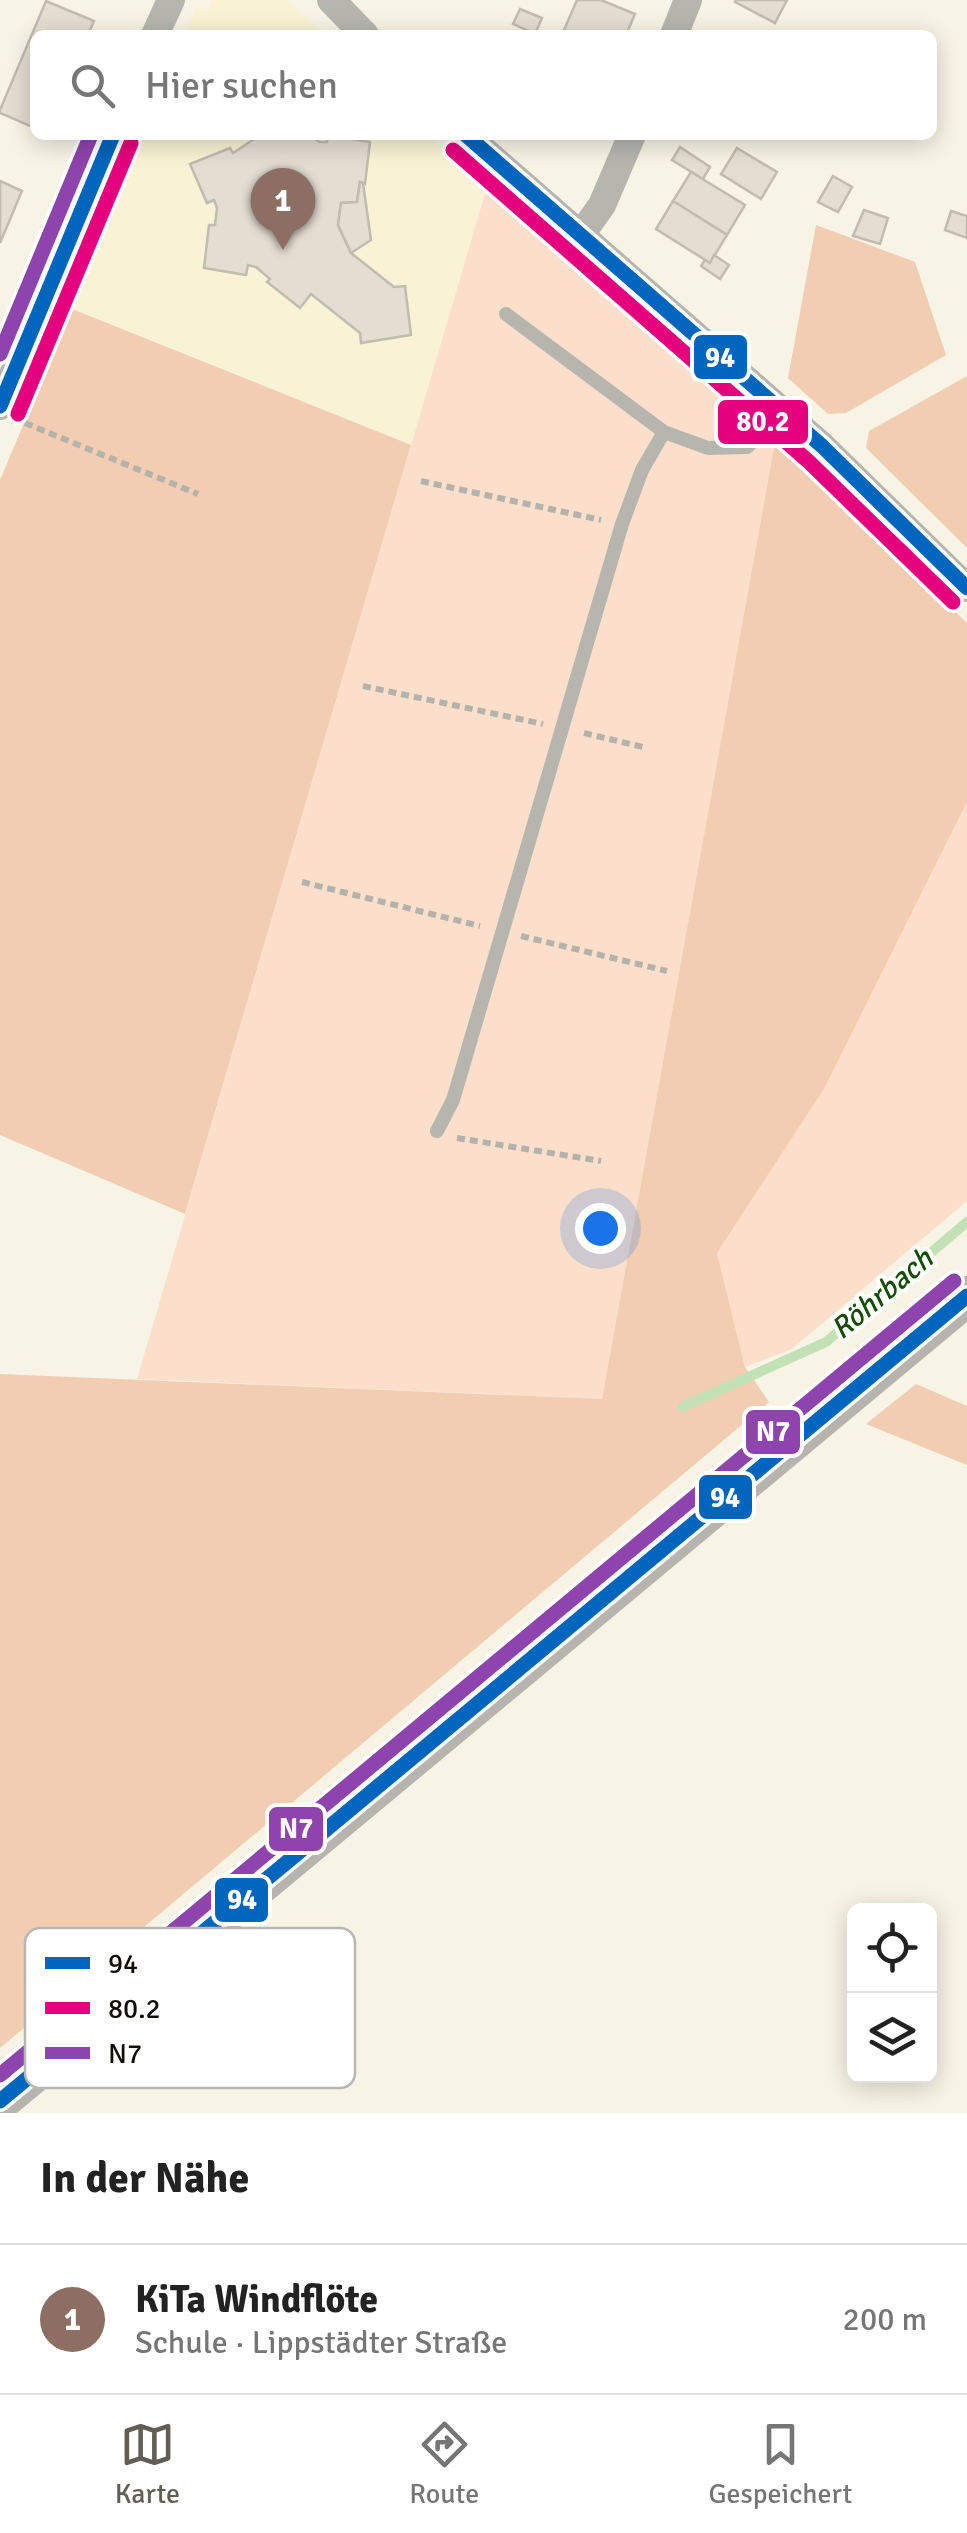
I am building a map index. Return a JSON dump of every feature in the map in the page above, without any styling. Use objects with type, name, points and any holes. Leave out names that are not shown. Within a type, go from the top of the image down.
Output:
[{"type":"main road","points":[[208,1928],[967,1296]]},
{"type":"main road","points":[[0,2101],[25,2080]]},
{"type":"street","points":[[157,30],[171,0]]},
{"type":"street","points":[[332,0],[361,30]]},
{"type":"street","points":[[676,30],[688,0]]},
{"type":"street","points":[[8,413],[112,140]]},
{"type":"street","points":[[472,140],[822,446],[967,588]]},
{"type":"street","points":[[580,236],[602,206],[630,140]]},
{"type":"lane","points":[[506,314],[664,432],[708,448],[747,447],[782,412]]},
{"type":"lane","points":[[437,1131],[453,1100],[622,524],[642,470],[664,432]]},
{"type":"path","points":[[8,413],[198,494]]},
{"type":"path","points":[[420,482],[622,524]]},
{"type":"path","points":[[363,686],[643,747]]},
{"type":"path","points":[[302,882],[667,970]]},
{"type":"path","points":[[437,1131],[600,1161]]},
{"type":"shaded area","points":[[212,0],[288,0],[320,30],[187,30],[197,6],[206,11]]},
{"type":"shaded area","points":[[142,140],[434,140],[486,190],[411,445],[72,309]]},
{"type":"shaded area","points":[[486,190],[775,442],[602,1399],[137,1379]]},
{"type":"shaded area","points":[[816,225],[915,262],[946,355],[846,413],[828,414],[788,378]]},
{"type":"shaded area","points":[[72,309],[411,445],[185,1214],[0,1135],[0,480]]},
{"type":"shaded area","points":[[967,376],[967,548],[866,448],[869,431]]},
{"type":"shaded area","points":[[775,442],[967,623],[967,802],[824,1089],[717,1253],[745,1367],[769,1402],[143,1928],[25,1928],[25,2027],[0,2048],[0,1374],[602,1399]]},
{"type":"shaded area","points":[[967,802],[967,1201],[792,1349],[745,1367],[717,1253],[824,1089]]},
{"type":"shaded area","points":[[916,1384],[967,1406],[967,1465],[866,1424]]},
{"type":"building","points":[[577,0],[601,0],[635,14],[628,30],[564,30]]},
{"type":"building","points":[[736,0],[787,0],[775,23]]},
{"type":"building","points":[[46,1],[94,21],[90,30],[34,30]]},
{"type":"building","points":[[520,9],[542,18],[537,30],[513,24]]},
{"type":"building","points":[[30,39],[30,126],[0,110]]},
{"type":"building","points":[[252,140],[370,142],[365,184],[360,182],[357,202],[341,203],[338,225],[351,253],[394,287],[405,286],[411,335],[361,343],[360,333],[311,294],[300,308],[267,282],[270,279],[256,267],[248,265],[246,275],[204,268],[209,225],[215,225],[217,208],[214,200],[207,203],[190,164],[230,148],[233,153]]},
{"type":"building","points":[[680,147],[710,167],[703,179],[672,160]]},
{"type":"building","points":[[737,148],[777,172],[761,199],[721,174]]},
{"type":"building","points":[[691,172],[745,205],[727,235],[673,201]]},
{"type":"building","points":[[833,176],[852,187],[838,212],[818,202]]},
{"type":"building","points":[[0,181],[22,191],[0,243]]},
{"type":"building","points":[[360,182],[371,240],[351,253],[338,225],[341,203],[357,202]]},
{"type":"building","points":[[673,201],[727,235],[710,263],[656,229]]},
{"type":"building","points":[[864,210],[888,218],[880,244],[853,236]]},
{"type":"building","points":[[951,211],[967,216],[967,238],[945,230]]},
{"type":"building","points":[[714,255],[729,265],[720,279],[701,266],[705,260],[710,263]]},
{"type":"waterway","name":"Röhrbach","points":[[682,1407],[826,1342],[967,1222]]},
{"type":"transit line","name":"N7","points":[[0,354],[89,140]]},
{"type":"transit line","name":"94","points":[[0,406],[111,140]]},
{"type":"transit line","name":"94","points":[[472,140],[822,446],[967,588]]},
{"type":"transit line","name":"80.2","points":[[18,414],[131,143]]},
{"type":"transit line","name":"80.2","points":[[453,150],[808,461],[953,602]]},
{"type":"transit line","name":"N7","points":[[177,1928],[954,1281]]},
{"type":"transit line","name":"94","points":[[208,1928],[967,1296]]},
{"type":"transit line","name":"N7","points":[[0,2075],[25,2054]]},
{"type":"transit line","name":"94","points":[[0,2101],[25,2080]]},
{"type":"place","name":"KiTa Windflöte","points":[[283,250]]}]
